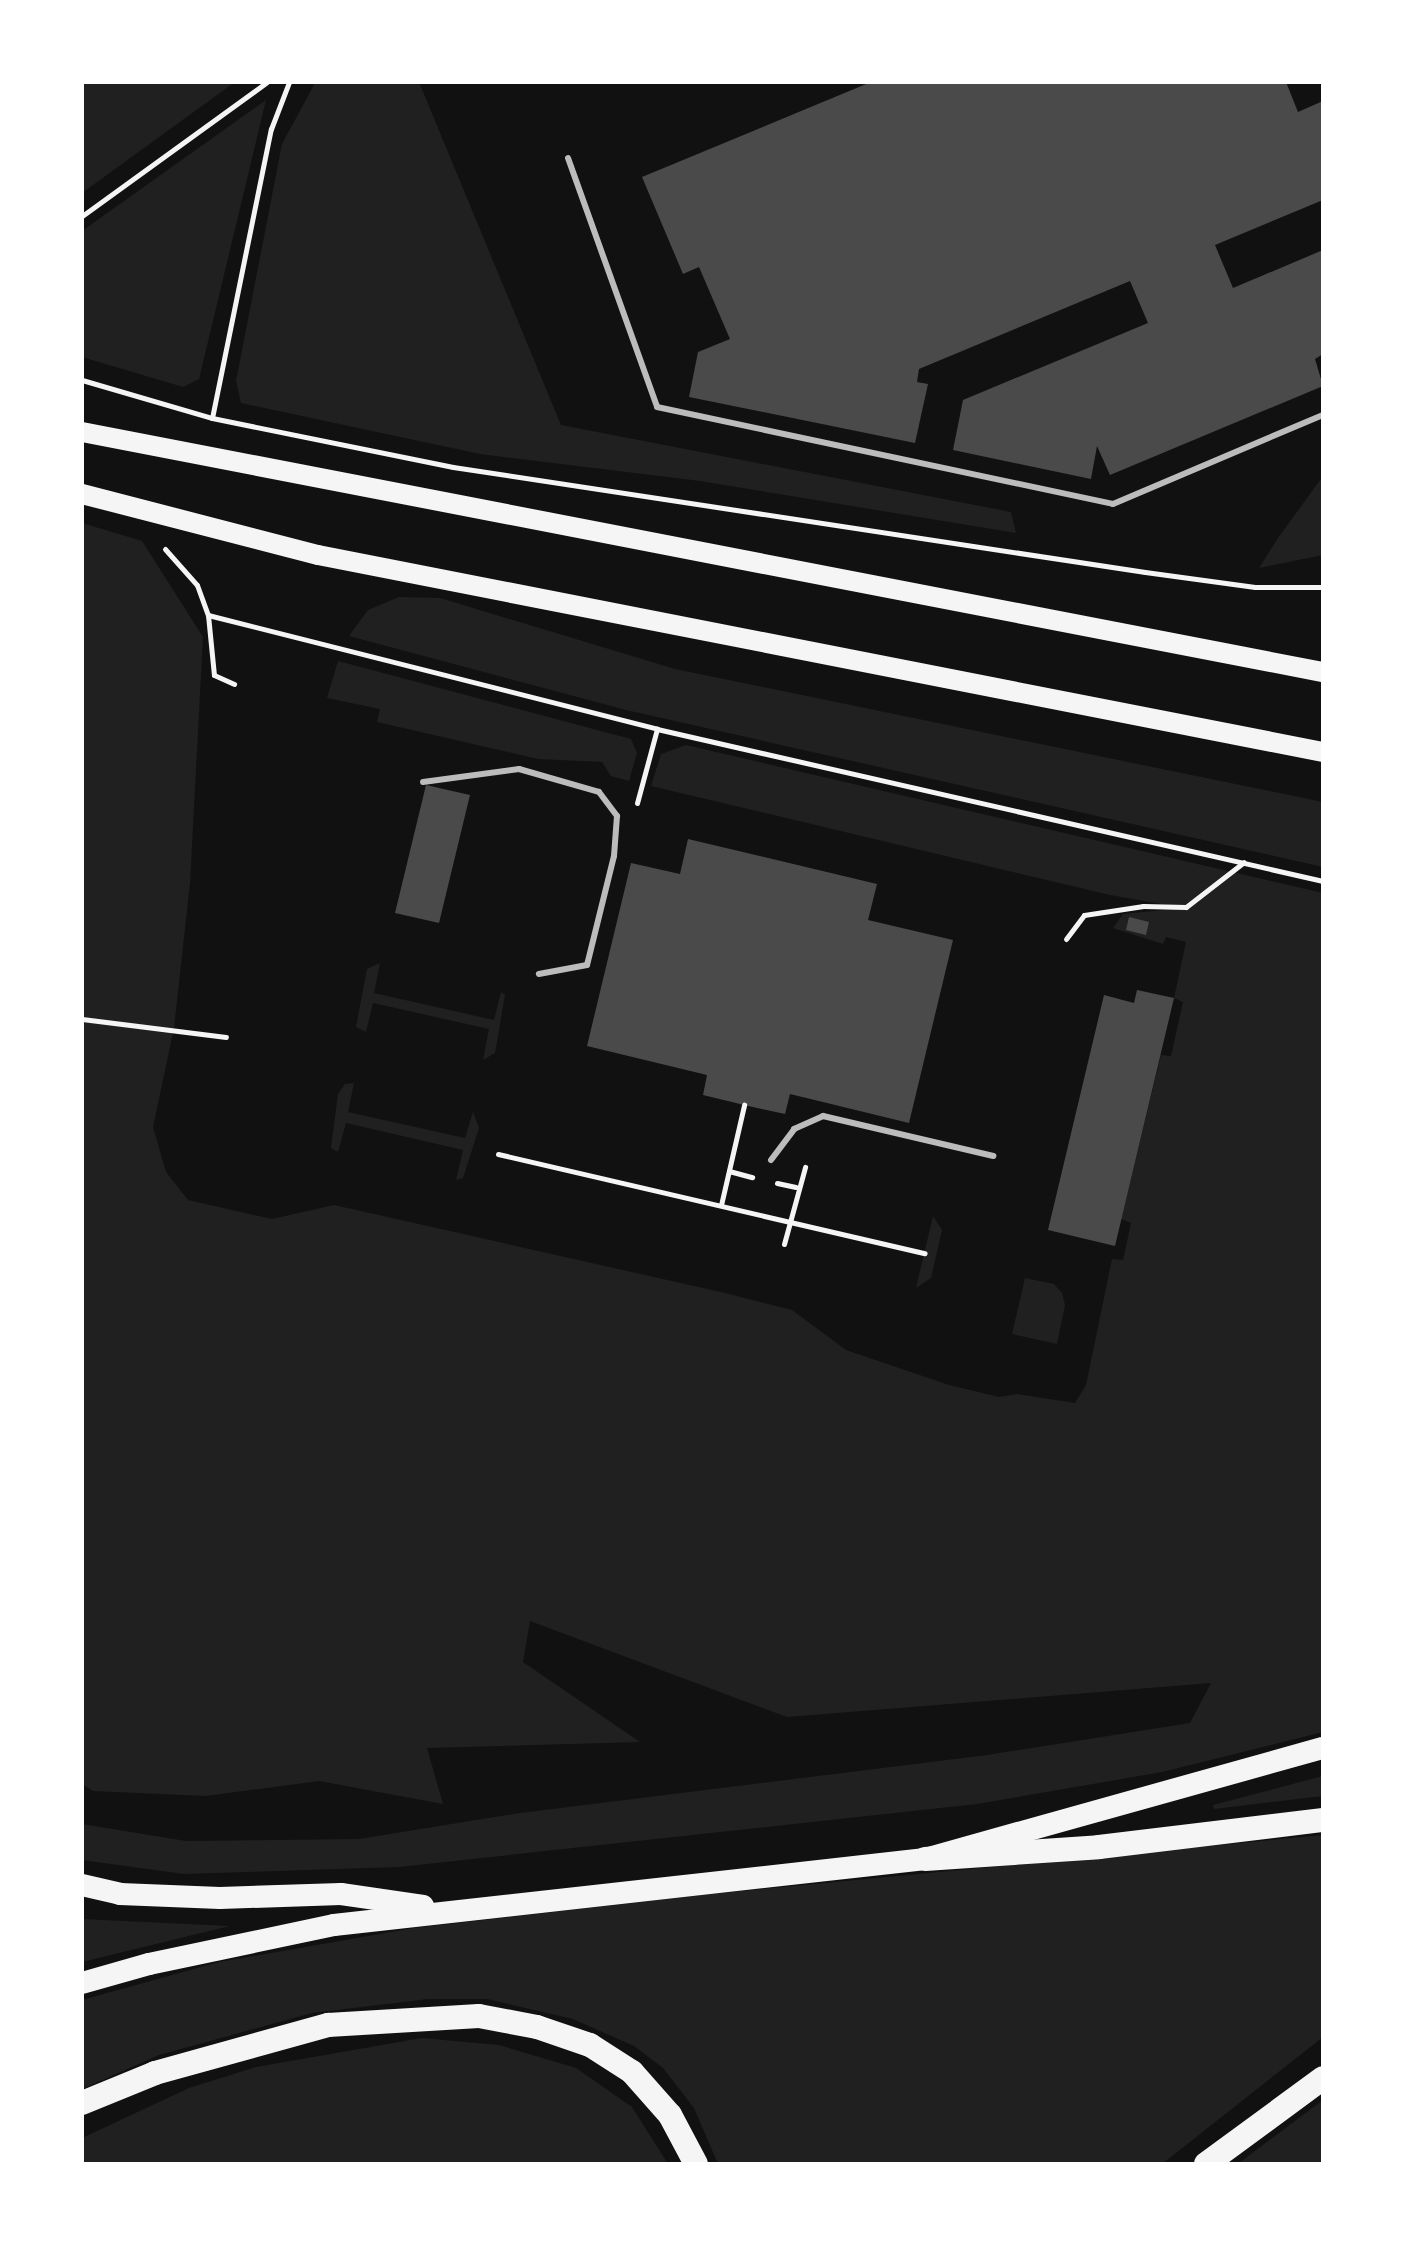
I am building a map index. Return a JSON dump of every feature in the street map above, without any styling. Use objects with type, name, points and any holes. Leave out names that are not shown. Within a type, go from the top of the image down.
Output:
[{"type":"highway","points":[[925,1859],[1323,1748]]},
{"type":"highway","points":[[82,1983],[149,1964],[334,1925],[925,1859],[1099,1847],[1323,1820]]},
{"type":"highway","points":[[82,1885],[120,1894],[220,1898],[341,1894],[452,1910]]},
{"type":"highway","points":[[82,2103],[155,2073],[328,2025],[479,2016],[537,2027],[590,2045],[632,2072],[670,2115],[696,2164]]},
{"type":"highway","points":[[1206,2164],[1323,2078]]},
{"type":"main road","points":[[82,432],[1323,672]]},
{"type":"main road","points":[[82,494],[318,555],[628,619],[1323,752]]},
{"type":"lane","points":[[568,158],[657,407],[1113,504],[1323,415]]},
{"type":"lane","points":[[423,782],[519,769],[599,792],[617,816],[614,856],[587,965],[539,974]]},
{"type":"lane","points":[[771,1160],[794,1129],[823,1116],[993,1156]]},
{"type":"path","points":[[82,216],[267,82]]},
{"type":"path","points":[[212,418],[271,129],[289,82]]},
{"type":"path","points":[[82,380],[212,418],[453,467],[1145,572],[1255,587],[1323,587]]},
{"type":"path","points":[[184,453],[193,413]]},
{"type":"path","points":[[171,518],[163,546],[197,585],[208,615],[214,675],[234,684]]},
{"type":"path","points":[[208,615],[657,729],[1323,881]]},
{"type":"path","points":[[614,856],[625,855],[657,729]]},
{"type":"path","points":[[1066,939],[1084,915],[1143,906],[1186,907],[1244,862]]},
{"type":"path","points":[[82,1019],[226,1037]]},
{"type":"path","points":[[721,1205],[744,1105]]},
{"type":"path","points":[[498,1154],[925,1253]]},
{"type":"path","points":[[784,1244],[805,1167]]},
{"type":"shaded area","points":[[82,82],[235,82],[82,193]]},
{"type":"shaded area","points":[[419,82],[561,425],[1011,512],[1016,533],[700,481],[480,454],[241,403],[236,381],[282,144],[315,83]]},
{"type":"shaded area","points":[[266,100],[199,379],[183,387],[82,357],[82,231]]},
{"type":"shaded area","points":[[1323,476],[1323,555],[1259,568],[1278,538]]},
{"type":"shaded area","points":[[82,523],[142,541],[203,637],[190,883],[174,1028],[153,1127],[166,1172],[188,1200],[272,1219],[334,1205],[725,1293],[792,1310],[846,1350],[949,1385],[999,1397],[1017,1394],[1075,1403],[1086,1385],[1112,1259],[1123,1260],[1131,1223],[1121,1219],[1161,1055],[1171,1056],[1183,1002],[1174,998],[1186,942],[1166,937],[1163,944],[1113,928],[1123,914],[1184,908],[1110,895],[651,786],[661,754],[686,745],[1323,893],[1323,1732],[1162,1772],[977,1804],[399,1867],[184,1874],[82,1860],[82,1824],[186,1841],[359,1839],[520,1813],[987,1755],[1190,1723],[1211,1683],[787,1717],[530,1621],[523,1662],[640,1742],[427,1748],[443,1804],[319,1781],[206,1796],[93,1791],[82,1784]]},
{"type":"shaded area","points":[[399,597],[440,598],[675,669],[1323,802],[1323,867],[626,710],[349,636],[368,610]]},
{"type":"shaded area","points":[[338,661],[631,739],[637,753],[629,781],[611,776],[602,762],[538,759],[377,722],[380,709],[327,698]]},
{"type":"shaded area","points":[[380,963],[374,993],[494,1020],[501,992],[505,995],[495,1053],[483,1060],[489,1029],[373,1003],[366,1032],[356,1027],[367,969]]},
{"type":"shaded area","points":[[354,1083],[348,1112],[465,1138],[473,1112],[479,1128],[463,1178],[456,1180],[463,1150],[346,1123],[338,1152],[331,1148],[338,1094],[345,1084]]},
{"type":"shaded area","points":[[933,1216],[942,1230],[931,1278],[916,1288]]},
{"type":"shaded area","points":[[1025,1278],[1054,1284],[1062,1293],[1065,1305],[1057,1344],[1012,1334]]},
{"type":"shaded area","points":[[1323,1776],[1323,1796],[1214,1809],[1213,1805]]},
{"type":"shaded area","points":[[1323,1835],[1323,2037],[1162,2164],[718,2164],[694,2108],[663,2068],[634,2046],[573,2019],[487,1999],[428,1999],[312,2013],[159,2055],[82,2089],[82,2000],[219,1962],[414,1928],[711,1894]]},
{"type":"shaded area","points":[[82,1919],[230,1926],[82,1962]]},
{"type":"shaded area","points":[[422,2038],[499,2045],[576,2068],[632,2107],[668,2164],[82,2164],[82,2138],[189,2088],[256,2067]]},
{"type":"shaded area","points":[[1323,2100],[1323,2164],[1238,2164],[1255,2151]]},
{"type":"building","points":[[871,82],[1286,82],[1298,112],[1323,101],[1323,200],[1215,245],[1233,288],[1323,250],[1323,354],[1315,359],[1323,386],[1110,475],[1097,446],[1091,479],[953,450],[963,400],[1148,323],[1130,281],[919,369],[917,382],[928,384],[915,443],[689,397],[698,352],[730,339],[699,267],[683,274],[642,177]]},
{"type":"building","points":[[426,785],[470,795],[439,923],[395,913]]},
{"type":"building","points":[[688,839],[877,884],[868,920],[953,940],[909,1123],[790,1094],[785,1114],[744,1105],[703,1095],[707,1075],[587,1046],[631,863],[680,874]]},
{"type":"building","points":[[1129,917],[1149,922],[1146,935],[1126,930]]},
{"type":"building","points":[[1137,990],[1174,998],[1115,1246],[1048,1230],[1104,995],[1134,1003]]}]
